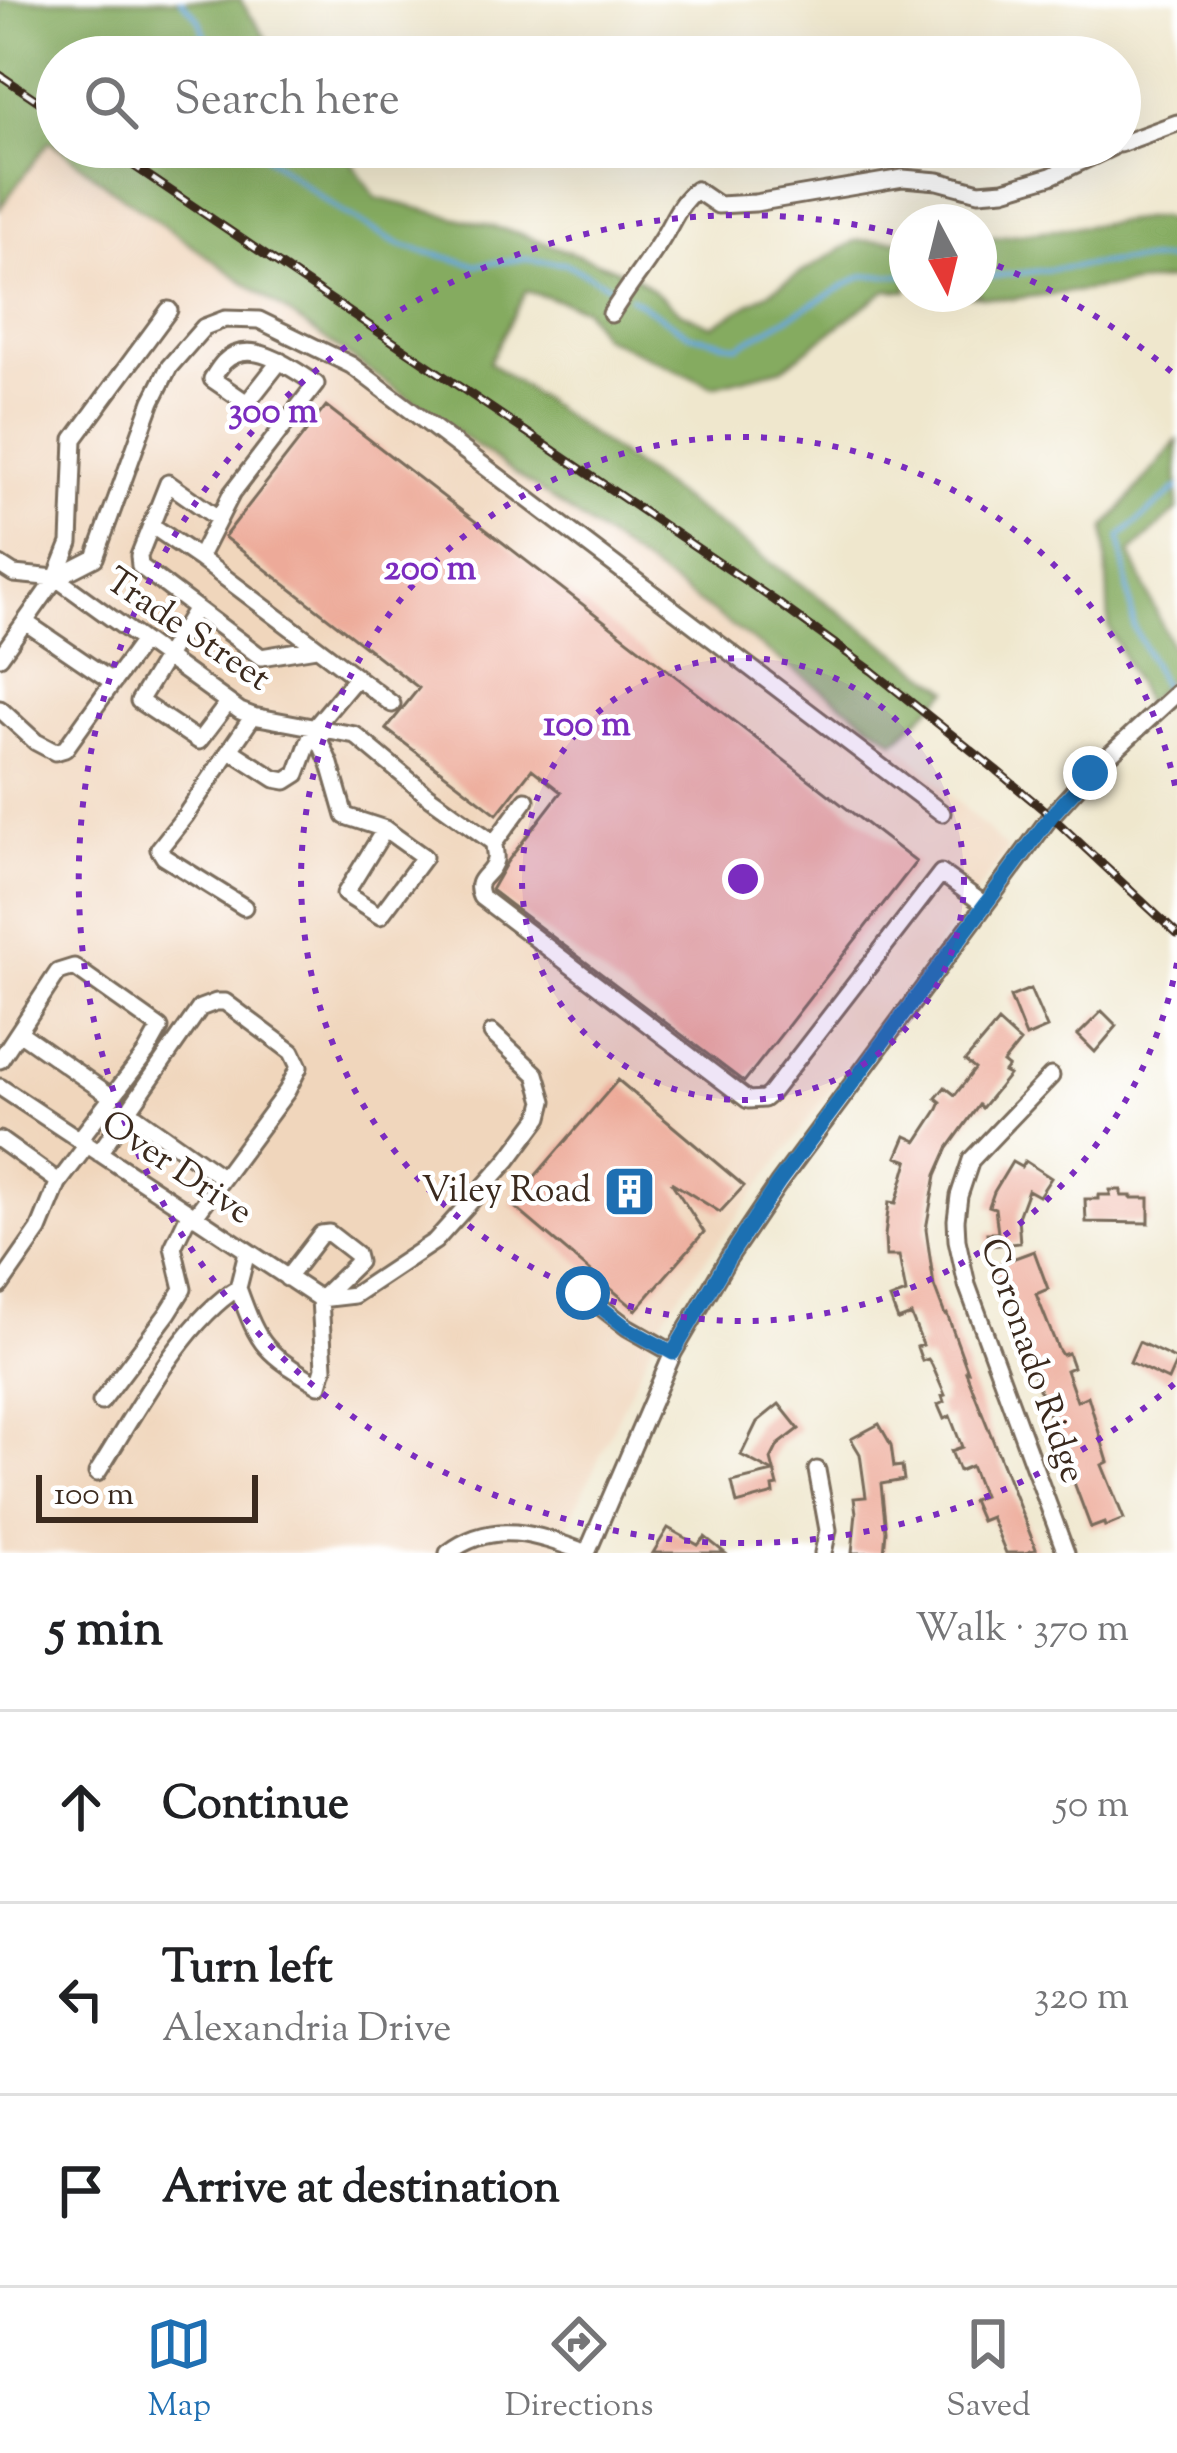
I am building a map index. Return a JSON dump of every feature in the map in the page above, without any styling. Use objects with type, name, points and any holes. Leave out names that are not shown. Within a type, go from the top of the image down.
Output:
[{"type":"street","points":[[1141,136],[1177,122]]},
{"type":"street","points":[[611,314],[688,195],[696,190],[718,205],[903,178],[979,192],[1068,168]]},
{"type":"street","points":[[56,578],[70,543],[74,439],[169,310]]},
{"type":"street","points":[[0,565],[14,574],[56,578],[95,558],[169,367],[204,327],[225,319],[259,320],[351,364],[942,813]]},
{"type":"street","points":[[200,558],[232,493],[316,384],[280,361]]},
{"type":"street","points":[[219,519],[168,483],[139,556],[140,566],[261,657],[316,648]]},
{"type":"street","points":[[151,525],[392,704]]},
{"type":"street","name":"Trade Street","points":[[0,657],[56,578],[228,703],[254,716],[356,735],[494,843]]},
{"type":"street","points":[[196,608],[139,701],[199,741],[228,703]]},
{"type":"street","points":[[25,622],[112,682]]},
{"type":"street","points":[[0,709],[36,742],[55,752],[65,748],[143,641]]},
{"type":"street","points":[[230,750],[286,781],[297,774],[314,728],[356,678]]},
{"type":"street","points":[[448,1553],[465,1540],[507,1531],[587,1553],[673,1353],[778,1183],[1051,816],[1177,693]]},
{"type":"street","points":[[244,907],[164,857],[159,849],[254,716]]},
{"type":"street","points":[[314,728],[345,816],[385,829],[424,856],[380,916],[345,894],[385,829]]},
{"type":"street","points":[[526,800],[494,843],[495,861],[478,884],[481,898],[742,1097],[756,1100],[770,1094],[940,873],[985,905]]},
{"type":"street","points":[[0,1060],[58,972],[74,967],[160,1028],[112,1097],[88,1146]]},
{"type":"street","points":[[0,1286],[39,1230],[59,1181],[88,1146],[128,1111],[200,1008],[225,1002],[292,1052],[299,1066],[287,1091],[173,1247],[183,1289],[100,1402]]},
{"type":"street","points":[[19,1032],[112,1097]]},
{"type":"street","points":[[320,1299],[354,1295],[435,1241],[540,1117],[544,1101],[536,1074],[491,1033]]},
{"type":"street","name":"Coronado Ridge","points":[[1051,1076],[971,1160],[959,1196],[957,1240],[967,1286],[1066,1553]]},
{"type":"street","name":"Over Drive","points":[[0,1087],[320,1299]]},
{"type":"street","points":[[128,1111],[223,1178]]},
{"type":"street","points":[[0,1140],[59,1181]]},
{"type":"street","points":[[247,1252],[238,1288],[254,1331],[273,1356],[320,1385],[324,1368],[320,1299],[358,1262],[356,1254],[329,1233],[320,1234],[287,1278]]},
{"type":"street","points":[[97,1473],[188,1334],[219,1300],[238,1288]]},
{"type":"street","points":[[583,1293],[627,1328],[673,1353]]},
{"type":"street","points":[[817,1471],[828,1530],[823,1553]]},
{"type":"shaded area","points":[[36,158],[36,168],[85,168],[895,741],[1008,850],[666,1313],[555,1553],[0,1553],[0,208]]},
{"type":"green space","points":[[0,0],[240,0],[265,36],[36,36],[36,159],[0,208]]},
{"type":"green space","points":[[85,168],[355,168],[376,198],[518,233],[635,276],[682,313],[712,326],[855,241],[889,240],[889,290],[783,368],[713,386],[602,336],[584,308],[526,291],[489,362],[949,690],[895,741]]},
{"type":"green space","points":[[1160,217],[1177,225],[1177,279],[997,298],[997,237]]},
{"type":"green space","points":[[1177,441],[1177,510],[1130,553],[1177,659],[1177,671],[1145,703],[1109,627],[1105,528]]},
{"type":"building","points":[[326,406],[916,862],[744,1082],[491,890],[561,792],[532,769],[497,814],[386,729],[419,688],[224,537]]},
{"type":"building","points":[[1030,989],[1047,1028],[1026,1037],[1010,997]]},
{"type":"building","points":[[1102,1011],[1117,1026],[1095,1052],[1078,1035]]},
{"type":"building","points":[[998,1022],[1020,1042],[1003,1063],[1009,1075],[982,1108],[979,1105],[948,1148],[936,1175],[926,1229],[934,1286],[1036,1549],[1026,1553],[1006,1553],[991,1517],[981,1521],[972,1500],[983,1496],[971,1466],[959,1471],[951,1451],[962,1447],[950,1416],[944,1419],[938,1405],[945,1395],[928,1359],[922,1361],[917,1347],[923,1345],[911,1315],[898,1320],[890,1299],[906,1293],[899,1256],[886,1256],[889,1202],[896,1203],[908,1161],[897,1157],[906,1136],[917,1141],[938,1109],[941,1102],[936,1098],[945,1087],[955,1095],[975,1069],[965,1061]]},
{"type":"building","name":"Viley Road","points":[[618,1080],[744,1186],[720,1212],[671,1182],[704,1232],[636,1310],[511,1204]]},
{"type":"building","points":[[1025,1161],[1051,1178],[1039,1196],[1028,1190],[1018,1217],[1020,1243],[988,1246],[987,1233],[998,1233],[995,1208],[989,1206],[994,1192],[1012,1162],[1021,1167]]},
{"type":"building","points":[[1110,1190],[1121,1190],[1121,1196],[1149,1198],[1149,1223],[1086,1222],[1085,1199],[1110,1195]]},
{"type":"building","points":[[1034,1251],[1048,1289],[1036,1294],[1058,1349],[1062,1355],[1068,1353],[1073,1367],[1066,1370],[1077,1401],[1088,1396],[1108,1462],[1102,1465],[1124,1519],[1105,1527],[1104,1523],[1091,1528],[993,1266]]},
{"type":"building","points":[[1139,1342],[1177,1360],[1168,1380],[1130,1362]]},
{"type":"building","points":[[779,1404],[799,1429],[778,1445],[771,1459],[778,1486],[773,1487],[774,1494],[737,1504],[732,1482],[773,1472],[741,1455],[757,1422]]},
{"type":"building","points":[[879,1424],[891,1445],[894,1467],[902,1466],[904,1480],[881,1484],[884,1553],[852,1553],[854,1498],[866,1497],[860,1454],[851,1439]]},
{"type":"building","points":[[668,1528],[698,1545],[705,1537],[725,1553],[653,1553]]},
{"type":"waterway","points":[[181,0],[198,18],[206,36]]},
{"type":"waterway","points":[[281,168],[340,211],[403,246],[476,265],[523,259],[566,264],[620,291]]},
{"type":"waterway","points":[[997,276],[1177,259]]},
{"type":"waterway","points":[[630,297],[689,334],[738,346],[862,276],[889,275]]},
{"type":"waterway","points":[[1167,694],[1134,627],[1120,537],[1177,488]]},
{"type":"railway","points":[[0,75],[36,100]]},
{"type":"railway","points":[[137,168],[872,671],[1051,816],[1177,934]]},
{"type":"place","name":"Viley Road","points":[[630,1192]]},
{"type":"route","points":[[583,1293],[627,1328],[673,1353],[778,1183],[1051,816],[1090,773]]}]
